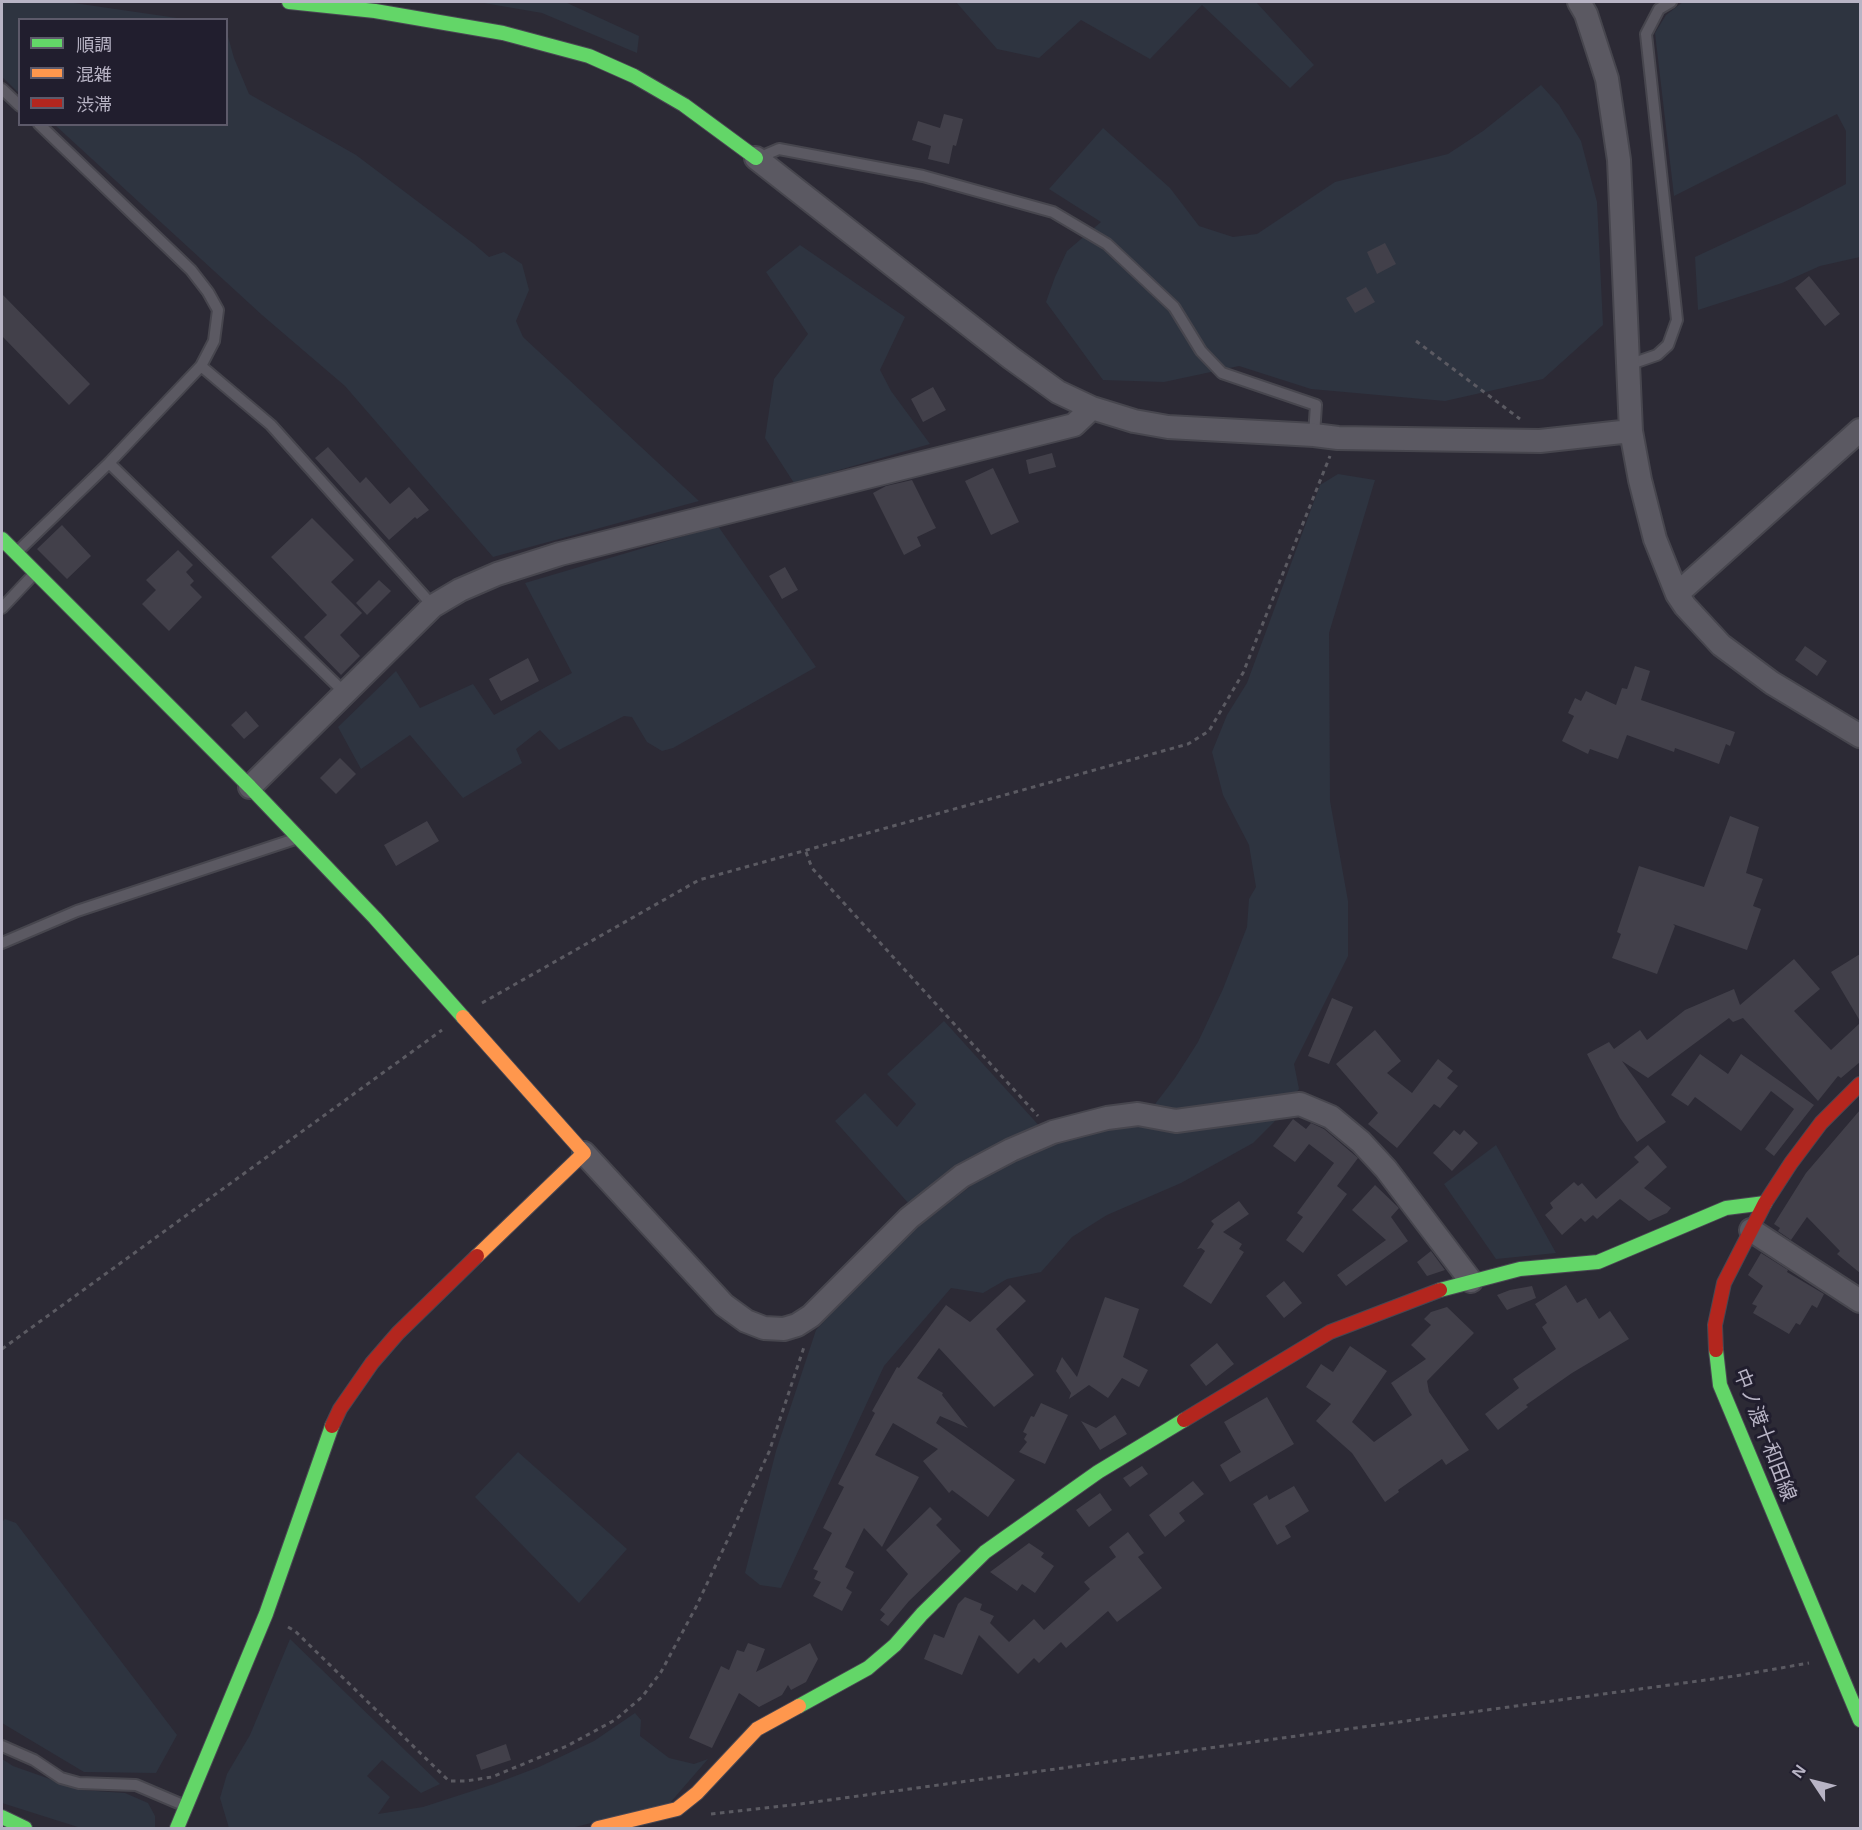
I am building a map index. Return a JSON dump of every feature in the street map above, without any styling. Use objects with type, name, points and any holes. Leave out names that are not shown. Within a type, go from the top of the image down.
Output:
[{"type":"street","points":[[289,2],[375,11],[503,33],[589,56],[634,76],[684,105],[756,158],[1011,358],[1058,392],[1092,408],[1134,421],[1168,427],[1338,438],[1540,441],[1631,431]]},
{"type":"street","points":[[1579,2],[1586,14],[1607,80],[1619,160],[1631,431],[1655,540],[1677,594],[1685,606],[1738,660],[1860,736]]},
{"type":"street","points":[[250,787],[433,606],[460,590],[488,578],[560,554],[1074,425],[1092,408]]},
{"type":"street","points":[[1677,594],[1860,430]]},
{"type":"street","points":[[2,538],[250,787],[375,918],[584,1153],[724,1305],[746,1321],[764,1328],[784,1329],[797,1325],[811,1316],[909,1218],[962,1176],[1011,1150],[1053,1132],[1107,1118],[1138,1114],[1176,1121],[1300,1104],[1331,1117],[1361,1142],[1386,1169],[1471,1281]]},
{"type":"street","name":"中ノ渡十和田線","points":[[1860,1084],[1821,1123],[1765,1203],[1724,1283],[1715,1325],[1716,1360],[1720,1385],[1860,1720]]},
{"type":"street","points":[[177,1828],[266,1614],[331,1428],[346,1400],[372,1363],[398,1333],[584,1153]]},
{"type":"street","points":[[598,1828],[678,1809],[698,1793],[757,1729],[868,1668],[895,1645],[922,1614],[985,1552],[1098,1472],[1330,1332],[1422,1296],[1471,1281],[1520,1269],[1598,1263],[1726,1209],[1765,1203]]},
{"type":"street","points":[[1751,1230],[1860,1301]]},
{"type":"street","points":[[2,1817],[25,1828]]},
{"type":"lane","points":[[1628,365],[1657,355],[1668,345],[1677,320],[1647,34],[1659,9],[1671,2]]},
{"type":"lane","points":[[2,89],[18,104]]},
{"type":"lane","points":[[16,553],[109,463],[201,366],[214,341],[218,310],[191,270],[41,126]]},
{"type":"lane","points":[[756,158],[779,149],[923,176],[1053,212],[1107,244],[1174,307],[1201,351],[1222,373],[1316,405],[1314,435]]},
{"type":"lane","points":[[201,366],[271,425],[433,606]]},
{"type":"lane","points":[[109,463],[344,692]]},
{"type":"lane","points":[[2,608],[35,572]]},
{"type":"lane","points":[[2,943],[77,911],[298,838]]},
{"type":"lane","points":[[2,1746],[34,1760],[61,1778],[79,1783],[136,1785],[186,1806]]},
{"type":"path","points":[[1416,341],[1524,422]]},
{"type":"path","points":[[2,1349],[463,1015],[699,880],[1188,744],[1209,731],[1244,673],[1338,438]]},
{"type":"path","points":[[806,852],[812,868],[1053,1132]]},
{"type":"path","points":[[266,1614],[295,1631],[449,1781],[492,1777],[567,1746],[615,1720],[642,1697],[661,1672],[696,1607],[769,1452],[805,1342],[797,1325]]},
{"type":"path","points":[[708,1814],[800,1804],[1723,1677],[1835,1659]]},
{"type":"shaded area","points":[[2,2],[67,2],[177,18],[18,18],[18,92],[2,77]]},
{"type":"shaded area","points":[[478,2],[565,2],[639,36],[637,53],[542,13]]},
{"type":"shaded area","points":[[956,2],[1256,2],[1314,65],[1290,88],[1202,5],[1150,59],[1081,20],[1039,58],[997,49]]},
{"type":"shaded area","points":[[1683,2],[1860,2],[1860,257],[1820,266],[1782,283],[1698,310],[1695,257],[1846,184],[1846,131],[1837,114],[1674,196],[1655,33],[1666,15]]},
{"type":"shaded area","points":[[228,37],[249,94],[356,155],[489,257],[504,252],[522,264],[529,290],[516,321],[523,337],[699,501],[493,557],[345,386],[262,315],[56,126],[228,126]]},
{"type":"shaded area","points":[[1541,85],[1559,105],[1581,141],[1597,202],[1603,325],[1543,379],[1445,401],[1311,389],[1239,366],[1164,382],[1103,380],[1046,302],[1067,251],[1101,222],[1049,189],[1103,128],[1170,188],[1199,226],[1233,237],[1257,234],[1335,182],[1448,154],[1483,131]]},
{"type":"shaded area","points":[[800,245],[905,317],[880,370],[891,391],[930,444],[794,483],[765,438],[774,379],[808,334],[766,272]]},
{"type":"shaded area","points":[[1338,474],[1375,480],[1329,633],[1330,801],[1348,901],[1348,956],[1294,1064],[1299,1089],[1274,1122],[1253,1143],[1181,1183],[1107,1215],[1072,1237],[1041,1272],[1007,1279],[983,1293],[951,1288],[884,1366],[781,1588],[760,1585],[745,1573],[776,1451],[816,1330],[898,1242],[998,1165],[1065,1137],[1152,1108],[1198,1042],[1223,989],[1247,927],[1249,899],[1256,887],[1249,845],[1223,795],[1212,752],[1227,715],[1247,683],[1320,485]]},
{"type":"shaded area","points":[[718,526],[816,667],[673,748],[662,751],[647,742],[632,717],[624,716],[559,750],[540,730],[516,749],[522,763],[463,798],[410,735],[361,769],[338,727],[396,671],[420,708],[473,684],[494,715],[572,673],[525,583]]},
{"type":"shaded area","points":[[944,1021],[1043,1130],[952,1169],[910,1205],[835,1121],[865,1093],[897,1127],[916,1104],[887,1074]]},
{"type":"shaded area","points":[[1496,1145],[1556,1253],[1496,1259],[1444,1184]]},
{"type":"shaded area","points":[[518,1452],[627,1549],[579,1603],[475,1497]]},
{"type":"shaded area","points":[[5,1519],[16,1523],[177,1735],[156,1773],[84,1772],[2,1723],[2,1522]]},
{"type":"shaded area","points":[[290,1639],[440,1784],[421,1793],[382,1760],[367,1776],[390,1797],[378,1814],[423,1807],[539,1767],[594,1741],[635,1713],[641,1720],[640,1736],[669,1758],[694,1764],[708,1759],[669,1804],[571,1828],[229,1828],[220,1798],[227,1774],[250,1735]]},
{"type":"shaded area","points":[[2,1759],[13,1766],[81,1790],[125,1793],[148,1803],[155,1816],[155,1828],[81,1828],[2,1803]]},
{"type":"building","points":[[944,114],[963,119],[956,146],[953,145],[949,164],[928,159],[931,146],[912,140],[918,121],[940,128]]},
{"type":"building","points":[[1385,243],[1396,264],[1377,274],[1367,252]]},
{"type":"building","points":[[1809,276],[1840,314],[1825,326],[1795,288]]},
{"type":"building","points":[[1366,287],[1375,302],[1355,313],[1346,298]]},
{"type":"building","points":[[2,294],[90,384],[69,405],[2,336]]},
{"type":"building","points":[[933,387],[946,410],[923,422],[911,399]]},
{"type":"building","points":[[328,447],[360,483],[366,477],[390,504],[409,487],[429,510],[417,519],[415,517],[389,540],[315,458]]},
{"type":"building","points":[[1052,453],[1056,467],[1029,474],[1026,460]]},
{"type":"building","points":[[993,468],[1019,522],[991,535],[965,481]]},
{"type":"building","points":[[912,480],[936,528],[917,537],[921,546],[904,555],[873,493],[886,486]]},
{"type":"building","points":[[312,518],[354,560],[331,582],[362,613],[340,635],[360,656],[341,675],[304,637],[327,615],[271,557]]},
{"type":"building","points":[[62,525],[91,556],[67,579],[37,549]]},
{"type":"building","points":[[178,550],[193,565],[186,572],[194,581],[190,585],[202,597],[169,631],[142,604],[156,590],[146,580]]},
{"type":"building","points":[[785,567],[798,590],[782,599],[769,576]]},
{"type":"building","points":[[379,580],[391,591],[367,615],[356,603]]},
{"type":"building","points":[[1805,646],[1827,661],[1817,676],[1795,660]]},
{"type":"building","points":[[528,658],[539,681],[501,701],[489,679]]},
{"type":"building","points":[[1635,666],[1650,671],[1641,700],[1735,732],[1730,746],[1726,744],[1719,764],[1675,748],[1674,752],[1627,735],[1618,759],[1590,749],[1588,754],[1562,741],[1574,716],[1568,713],[1575,698],[1581,701],[1586,691],[1616,705],[1622,688],[1627,689]]},
{"type":"building","points":[[246,711],[259,726],[244,739],[231,725]]},
{"type":"building","points":[[340,758],[356,774],[336,794],[320,778]]},
{"type":"building","points":[[1730,816],[1759,827],[1746,873],[1763,879],[1753,906],[1761,909],[1747,950],[1673,924],[1675,926],[1657,974],[1612,958],[1621,934],[1617,932],[1639,866],[1704,887]]},
{"type":"building","points":[[427,821],[439,841],[396,866],[384,845]]},
{"type":"building","points":[[1860,954],[1860,1021],[1831,972]]},
{"type":"building","points":[[1794,959],[1820,989],[1794,1011],[1831,1050],[1860,1023],[1860,1062],[1841,1078],[1838,1076],[1818,1101],[1743,1018],[1733,1022],[1729,1018],[1648,1078],[1622,1061],[1666,1122],[1637,1142],[1620,1118],[1587,1054],[1609,1042],[1614,1049],[1640,1030],[1647,1040],[1685,1010],[1734,989],[1740,1005]]},
{"type":"building","points":[[1332,998],[1353,1007],[1329,1064],[1308,1056]]},
{"type":"building","points":[[1375,1030],[1401,1061],[1387,1073],[1412,1093],[1438,1059],[1453,1071],[1447,1078],[1458,1086],[1440,1108],[1434,1104],[1397,1148],[1368,1124],[1378,1113],[1336,1064]]},
{"type":"building","points":[[1700,1054],[1728,1074],[1741,1054],[1814,1105],[1774,1156],[1765,1149],[1794,1109],[1771,1091],[1741,1131],[1695,1097],[1688,1106],[1671,1095]]},
{"type":"building","points":[[1860,1110],[1860,1273],[1837,1254],[1840,1251],[1807,1217],[1791,1240],[1778,1231],[1780,1228],[1774,1224],[1806,1173]]},
{"type":"building","points":[[1293,1119],[1306,1129],[1311,1123],[1324,1129],[1358,1158],[1337,1186],[1347,1194],[1303,1253],[1286,1240],[1303,1217],[1297,1213],[1334,1163],[1309,1144],[1295,1162],[1273,1146]]},
{"type":"building","points":[[1454,1130],[1460,1135],[1464,1130],[1478,1143],[1452,1171],[1433,1153]]},
{"type":"building","points":[[1648,1145],[1667,1167],[1644,1188],[1671,1208],[1667,1213],[1649,1221],[1620,1199],[1597,1219],[1593,1215],[1585,1222],[1581,1218],[1562,1235],[1545,1215],[1553,1208],[1550,1203],[1574,1182],[1578,1186],[1582,1183],[1596,1199],[1639,1162],[1634,1157]]},
{"type":"building","points":[[1375,1185],[1399,1208],[1391,1217],[1408,1241],[1346,1286],[1337,1275],[1386,1240],[1352,1210]]},
{"type":"building","points":[[1239,1201],[1249,1214],[1223,1232],[1242,1244],[1239,1249],[1244,1252],[1211,1304],[1183,1286],[1205,1251],[1201,1248],[1197,1249],[1214,1224],[1211,1221]]},
{"type":"building","points":[[1431,1251],[1445,1270],[1427,1276],[1417,1262]]},
{"type":"building","points":[[1761,1253],[1824,1294],[1817,1308],[1812,1305],[1800,1325],[1796,1323],[1789,1334],[1753,1313],[1757,1306],[1752,1304],[1763,1286],[1748,1275]]},
{"type":"building","points":[[1284,1281],[1302,1303],[1284,1318],[1266,1296]]},
{"type":"building","points":[[1010,1285],[1026,1301],[996,1329],[1034,1375],[994,1407],[939,1348],[917,1378],[943,1393],[942,1395],[968,1428],[940,1416],[936,1423],[1015,1480],[988,1517],[952,1490],[949,1493],[923,1461],[938,1449],[893,1423],[875,1455],[919,1477],[882,1547],[864,1528],[845,1567],[854,1572],[846,1588],[852,1592],[842,1611],[813,1596],[821,1582],[814,1579],[818,1571],[813,1569],[832,1533],[823,1528],[844,1487],[838,1484],[875,1413],[872,1411],[897,1367],[899,1368],[946,1305],[970,1322]]},
{"type":"building","points":[[1566,1285],[1577,1303],[1586,1298],[1599,1319],[1610,1311],[1629,1339],[1572,1373],[1526,1405],[1528,1407],[1498,1430],[1485,1414],[1519,1388],[1513,1379],[1556,1349],[1542,1327],[1547,1323],[1535,1304]]},
{"type":"building","points":[[1532,1286],[1536,1298],[1507,1310],[1497,1295],[1510,1290]]},
{"type":"building","points":[[1105,1297],[1139,1309],[1123,1357],[1148,1370],[1139,1387],[1122,1378],[1108,1398],[1089,1385],[1069,1399],[1071,1393],[1056,1371],[1062,1357],[1077,1377]]},
{"type":"building","points":[[1447,1307],[1474,1333],[1427,1381],[1429,1392],[1469,1450],[1446,1465],[1442,1459],[1385,1502],[1352,1453],[1316,1421],[1331,1404],[1306,1387],[1321,1364],[1333,1372],[1350,1346],[1387,1371],[1352,1422],[1374,1442],[1412,1415],[1391,1383],[1426,1359],[1411,1345],[1431,1325],[1424,1319],[1431,1312]]},
{"type":"building","points":[[1217,1343],[1234,1364],[1206,1386],[1190,1365]]},
{"type":"building","points":[[1267,1397],[1294,1444],[1230,1482],[1220,1465],[1241,1452],[1224,1422]]},
{"type":"building","points":[[1041,1403],[1068,1415],[1045,1464],[1019,1452],[1027,1442],[1024,1439],[1027,1434],[1023,1432]]},
{"type":"building","points":[[1115,1415],[1127,1434],[1100,1450],[1081,1421],[1096,1428]]},
{"type":"building","points":[[1142,1466],[1148,1474],[1130,1487],[1123,1478]]},
{"type":"building","points":[[1193,1481],[1204,1494],[1179,1513],[1185,1521],[1165,1537],[1149,1515]]},
{"type":"building","points":[[1294,1486],[1309,1511],[1285,1526],[1291,1537],[1277,1545],[1253,1504],[1267,1495],[1269,1500]]},
{"type":"building","points":[[1100,1493],[1112,1510],[1089,1527],[1076,1510]]},
{"type":"building","points":[[930,1507],[942,1519],[936,1525],[961,1551],[909,1601],[888,1626],[880,1620],[885,1614],[880,1610],[908,1574],[886,1550]]},
{"type":"building","points":[[1128,1532],[1144,1553],[1138,1557],[1162,1588],[1117,1622],[1108,1611],[1066,1648],[1061,1642],[1039,1663],[1034,1658],[1018,1674],[979,1635],[962,1675],[924,1659],[934,1634],[944,1638],[958,1604],[965,1597],[982,1604],[980,1610],[994,1616],[990,1623],[1009,1642],[1034,1619],[1044,1630],[1090,1589],[1084,1582],[1116,1557],[1109,1547]]},
{"type":"building","points":[[1029,1543],[1044,1553],[1041,1557],[1054,1566],[1035,1593],[1022,1584],[1017,1591],[990,1572]]},
{"type":"building","points":[[748,1643],[765,1649],[756,1672],[810,1643],[818,1659],[806,1682],[791,1690],[788,1685],[782,1695],[759,1707],[739,1693],[712,1748],[689,1738],[721,1666],[729,1670],[737,1650],[744,1652]]},
{"type":"building","points":[[506,1744],[511,1760],[481,1770],[476,1755]]},
{"type":"traffic: fast","points":[[289,2],[375,11],[503,33],[589,56],[634,76],[684,105],[756,158]]},
{"type":"traffic: fast","points":[[2,539],[250,787],[375,918],[463,1017]]},
{"type":"traffic: fast","points":[[1440,1290],[1520,1269],[1598,1262],[1726,1208],[1765,1203]]},
{"type":"traffic: fast","points":[[1716,1350],[1720,1385],[1860,1720]]},
{"type":"traffic: fast","points":[[799,1706],[868,1668],[895,1645],[922,1614],[985,1552],[1098,1472],[1184,1420]]},
{"type":"traffic: fast","points":[[177,1828],[266,1614],[332,1426]]},
{"type":"traffic: fast","points":[[2,1817],[25,1828]]},
{"type":"traffic: slow","points":[[463,1017],[584,1153],[477,1256]]},
{"type":"traffic: slow","points":[[598,1828],[677,1809],[697,1793],[757,1729],[799,1706]]},
{"type":"traffic: jam","points":[[1716,1350],[1715,1325],[1724,1283],[1765,1203],[1821,1123],[1860,1084]]},
{"type":"traffic: jam","points":[[332,1426],[340,1409],[372,1363],[398,1333],[477,1256]]},
{"type":"traffic: jam","points":[[1184,1420],[1330,1332],[1440,1290]]}]
